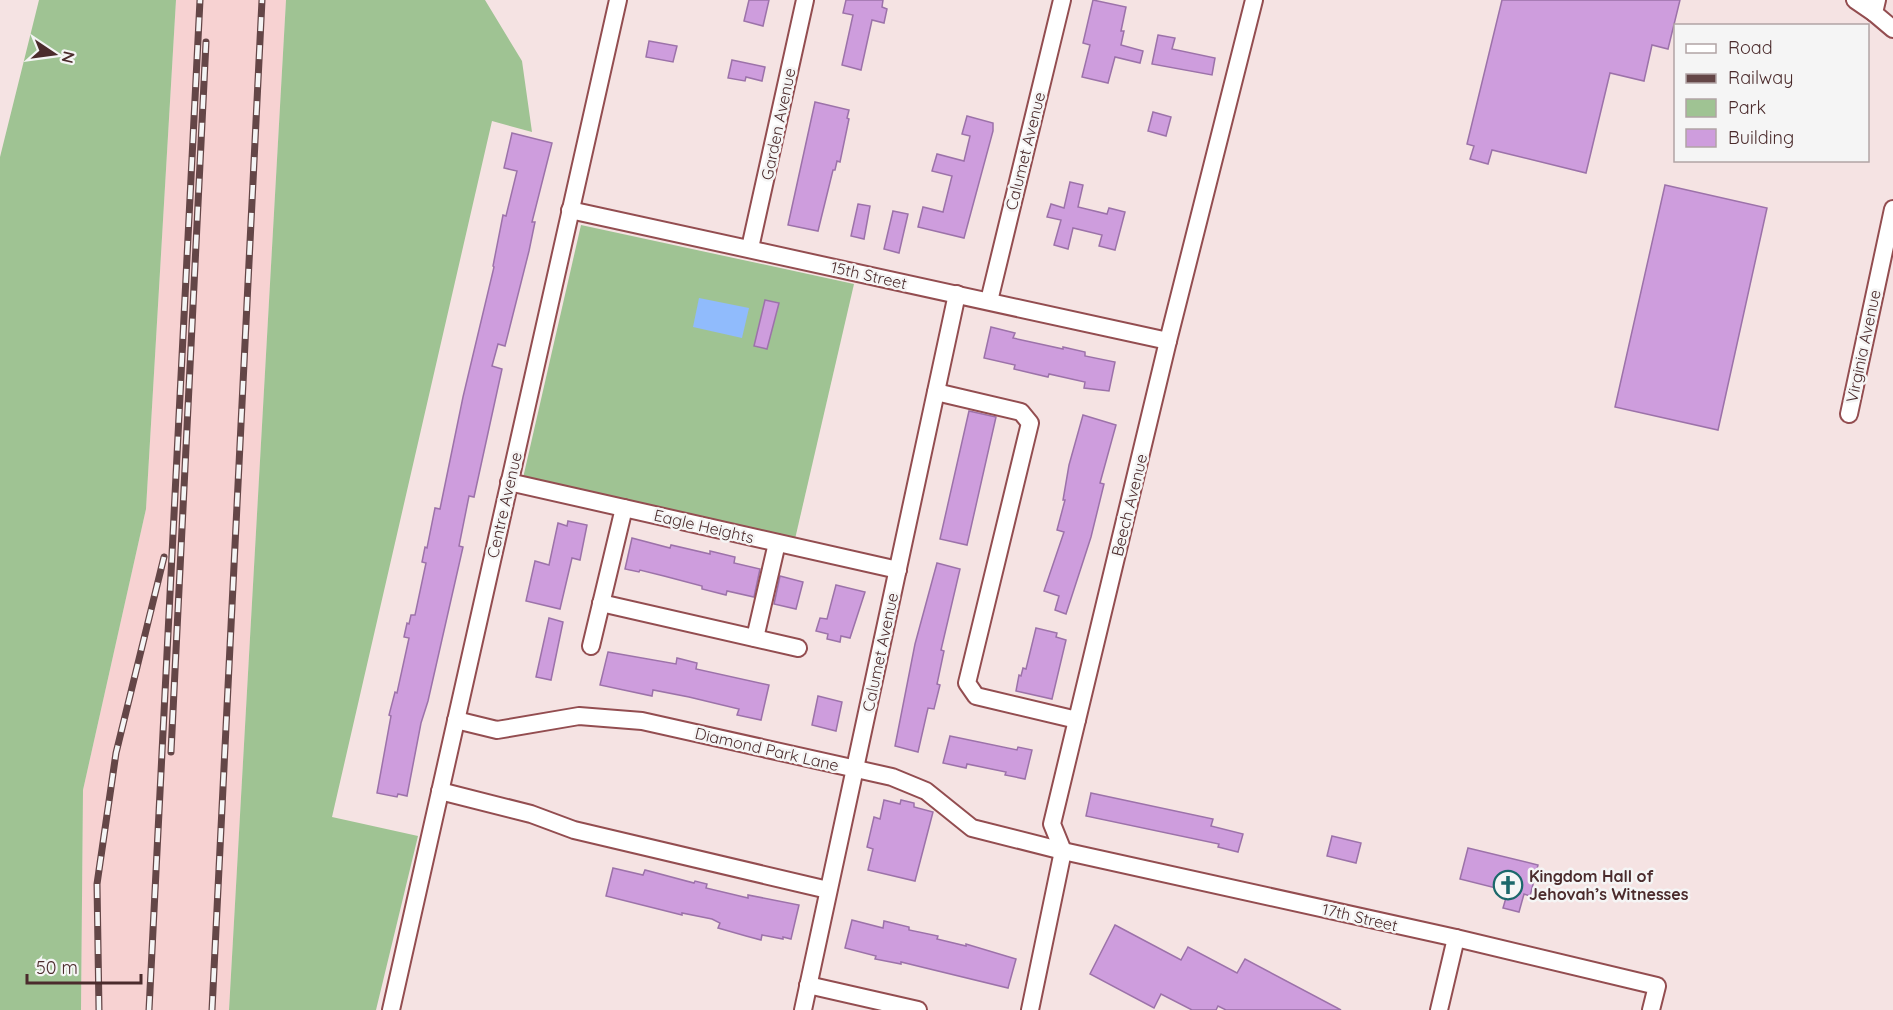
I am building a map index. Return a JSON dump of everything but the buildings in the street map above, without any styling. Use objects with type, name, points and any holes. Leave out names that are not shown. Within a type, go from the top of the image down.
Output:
[{"type":"street","name":"Centre Avenue","points":[[391,1010],[618,0]]},
{"type":"street","name":"Garden Avenue","points":[[750,248],[805,0]]},
{"type":"street","name":"Calumet Avenue","points":[[988,301],[1062,0]]},
{"type":"street","name":"Beech Avenue","points":[[1063,851],[1052,824],[1168,341],[1254,0]]},
{"type":"street","points":[[1855,0],[1875,7],[1893,29]]},
{"type":"street","name":"Virginia Avenue","points":[[1849,414],[1893,208]]},
{"type":"street","name":"15th Street","points":[[570,210],[1168,341]]},
{"type":"street","name":"Calumet Avenue","points":[[803,1010],[957,294]]},
{"type":"street","points":[[936,392],[1022,412],[1030,423],[967,683],[976,696],[1077,720]]},
{"type":"street","name":"Eagle Heights","points":[[509,482],[898,570]]},
{"type":"street","points":[[591,646],[624,508]]},
{"type":"street","points":[[755,638],[777,543]]},
{"type":"street","points":[[601,603],[798,648]]},
{"type":"street","name":"Diamond Park Lane","points":[[456,720],[497,730],[579,716],[642,721],[892,777],[926,791],[972,828],[1063,851]]},
{"type":"street","points":[[440,791],[531,814],[574,830],[828,890]]},
{"type":"street","points":[[1030,1010],[1063,851]]},
{"type":"street","name":"17th Street","points":[[1063,851],[1456,938],[1657,986],[1651,1010]]},
{"type":"street","points":[[1439,1010],[1456,938]]},
{"type":"street","points":[[808,985],[918,1010]]},
{"type":"shaded area","points":[[176,0],[286,0],[229,1010],[81,1010],[83,790],[146,509]]},
{"type":"green space","points":[[39,0],[176,0],[146,509],[83,790],[81,1010],[0,1010],[0,157]]},
{"type":"green space","points":[[286,0],[485,0],[522,61],[532,132],[492,121],[332,817],[418,836],[376,1010],[229,1010]]},
{"type":"green space","points":[[581,225],[854,284],[795,539],[523,478]]},
{"type":"water","points":[[699,298],[749,308],[742,338],[693,327]]},
{"type":"railway","points":[[149,1010],[200,0]]},
{"type":"railway","points":[[212,1010],[262,0]]},
{"type":"railway","points":[[171,752],[206,42]]},
{"type":"railway","points":[[99,1010],[97,884],[116,753],[164,557]]},
{"type":"place","name":"Kingdom Hall of Jehovah’s Witnesses","points":[[1508,885]]}]
